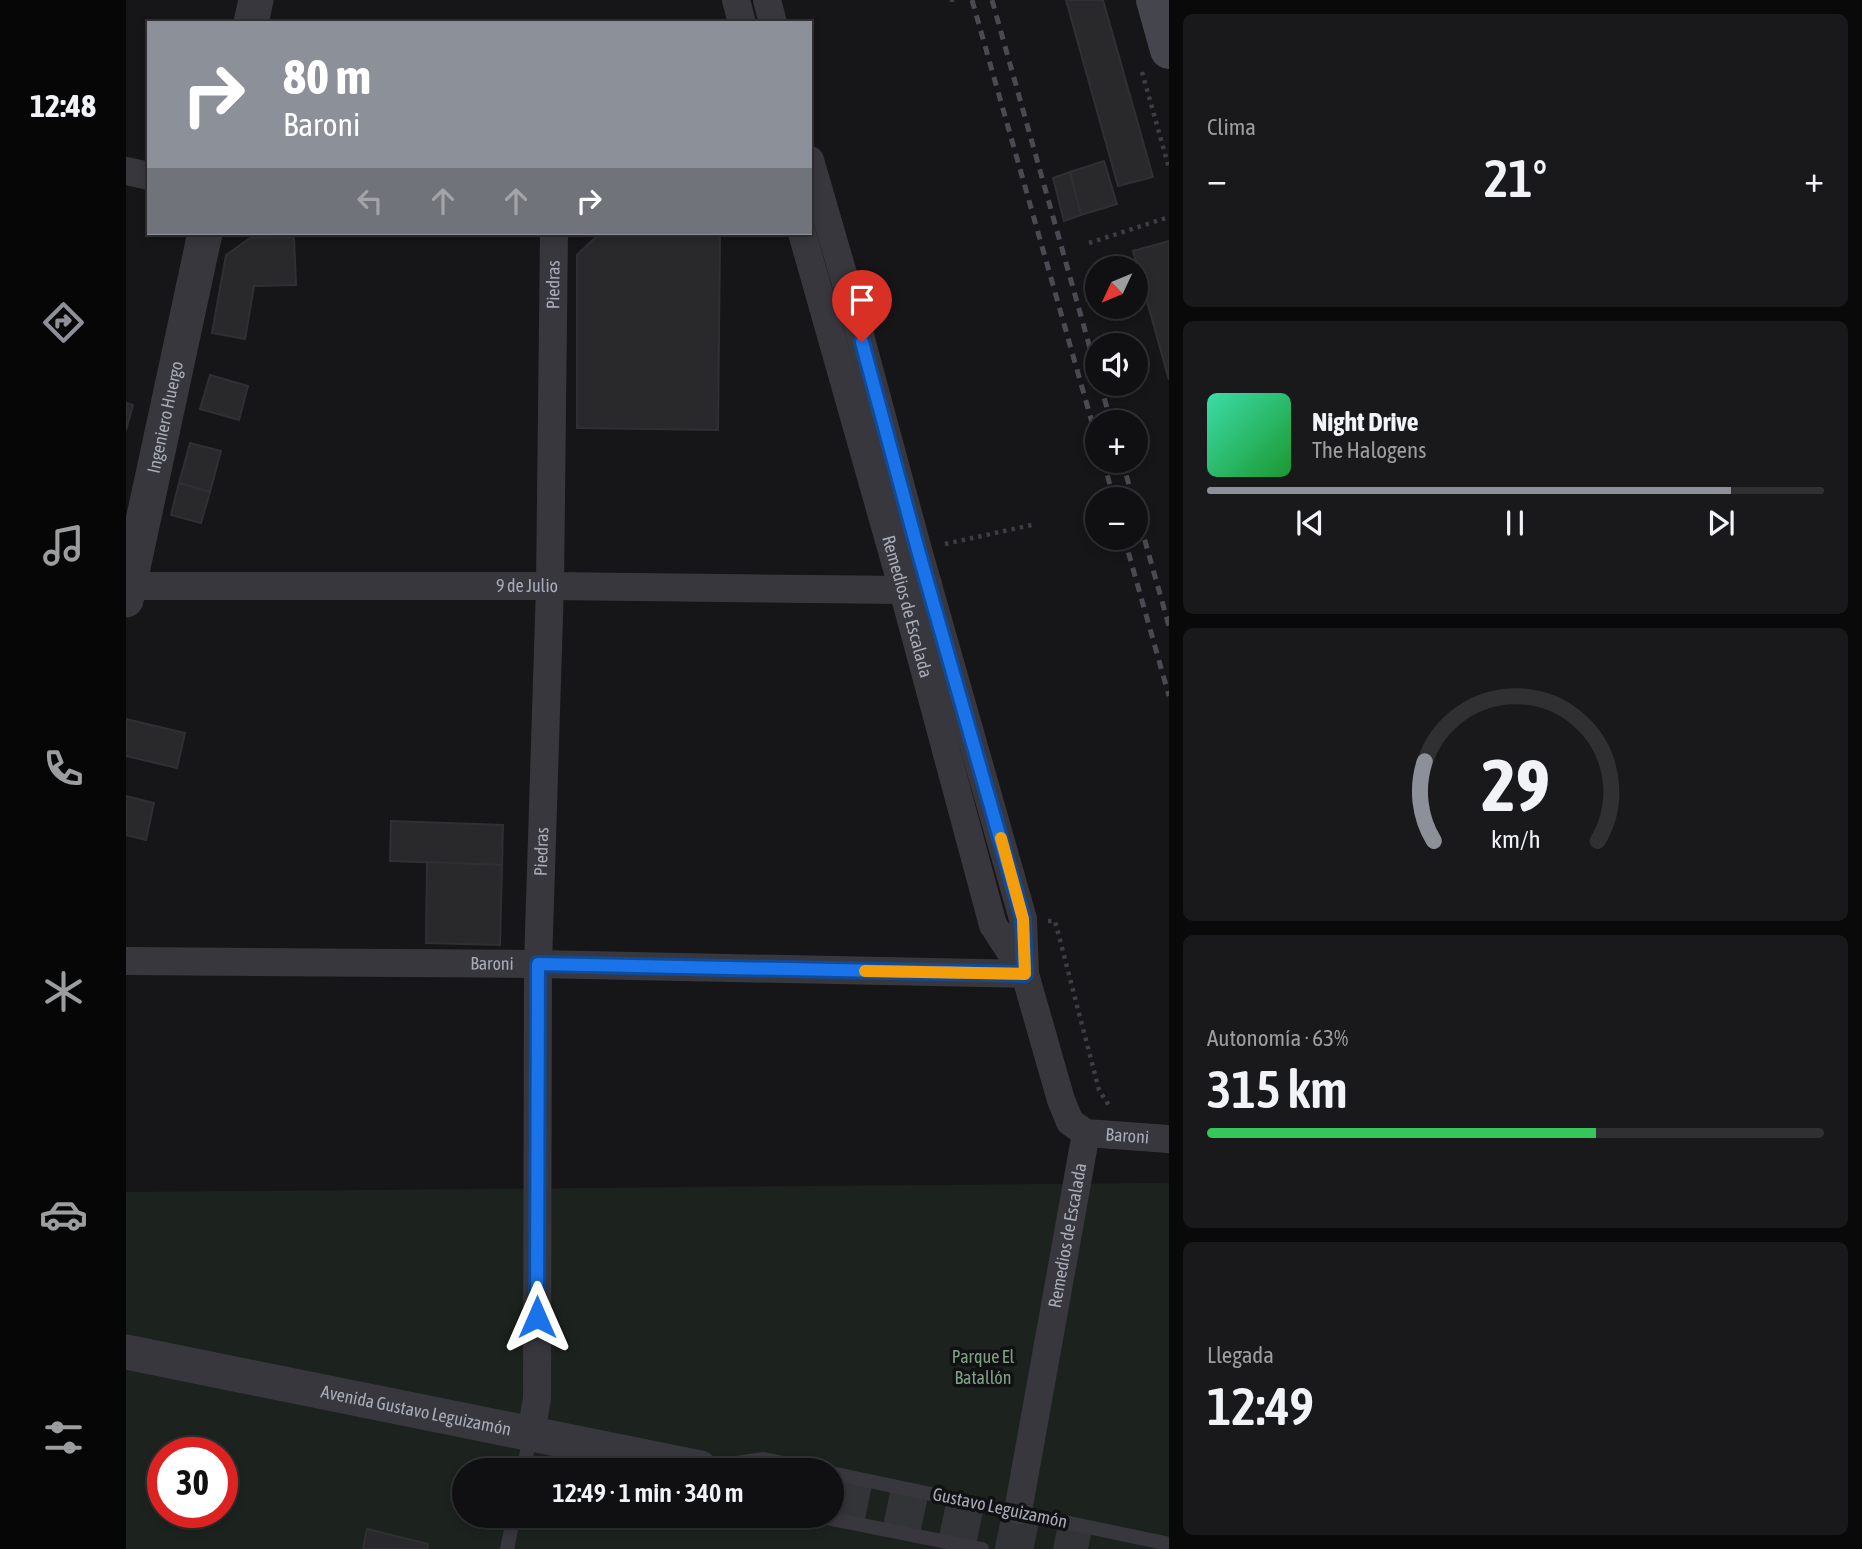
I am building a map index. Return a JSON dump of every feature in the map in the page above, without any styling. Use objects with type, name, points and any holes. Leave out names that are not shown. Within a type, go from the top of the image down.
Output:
[{"type":"main road","points":[[1155,0],[1155,57]]},
{"type":"street","points":[[251,21],[256,0]]},
{"type":"street","points":[[736,0],[742,21]]},
{"type":"street","points":[[767,0],[772,21]]},
{"type":"street","points":[[126,171],[147,176]]},
{"type":"street","name":"Remedios de Escalada","points":[[812,174],[815,196],[848,290],[918,550],[916,587],[993,925],[1025,974]]},
{"type":"street","name":"Ingeniero Huergo","points":[[127,591],[205,235]]},
{"type":"street","name":"Piedras","points":[[531,1434],[537,1398],[538,964],[550,586],[554,235]]},
{"type":"street","name":"Remedios de Escalada","points":[[803,235],[1024,923],[1025,974],[1060,1100],[1070,1122],[1086,1133],[1018,1511]]},
{"type":"street","name":"9 de Julio","points":[[127,591],[550,586],[916,587]]},
{"type":"street","name":"Baroni","points":[[126,961],[538,964],[1025,974]]},
{"type":"street","name":"Baroni","points":[[1086,1133],[1169,1139]]},
{"type":"street","name":"Avenida Gustavo Leguizamón","points":[[128,1351],[648,1458]]},
{"type":"lane","name":"Piedras","points":[[526,1458],[531,1434]]},
{"type":"lane","name":"Gustavo Leguizamón","points":[[844,1476],[1169,1544]]},
{"type":"lane","points":[[844,1521],[982,1549]]},
{"type":"lane","points":[[507,1549],[511,1528]]},
{"type":"path","points":[[1155,57],[1169,168]]},
{"type":"path","points":[[1089,243],[1169,216]]},
{"type":"path","points":[[918,550],[1036,524]]},
{"type":"path","points":[[1024,923],[1055,921],[1099,1090],[1110,1107],[1120,1114]]},
{"type":"green space","name":"Parque El Batallón","points":[[1169,1183],[1169,1549],[126,1549],[126,1192]]},
{"type":"building","points":[[1066,0],[1103,0],[1153,177],[1118,186]]},
{"type":"building","points":[[1104,161],[1117,204],[1081,215],[1070,172]]},
{"type":"building","points":[[1070,172],[1081,215],[1064,221],[1053,178]]},
{"type":"building","points":[[598,235],[720,235],[718,430],[577,428],[577,255]]},
{"type":"building","points":[[294,237],[296,285],[254,286],[245,339],[212,333],[226,255],[250,238]]},
{"type":"building","points":[[1169,241],[1169,380],[1148,305],[1148,256],[1134,256],[1133,251]]},
{"type":"building","points":[[210,375],[248,386],[239,420],[200,409]]},
{"type":"building","points":[[126,403],[133,405],[126,430]]},
{"type":"building","points":[[190,443],[221,451],[210,492],[179,483]]},
{"type":"building","points":[[179,483],[210,492],[201,523],[171,515]]},
{"type":"building","points":[[126,719],[185,733],[177,768],[126,756]]},
{"type":"building","points":[[126,796],[154,803],[146,840],[126,835]]},
{"type":"building","points":[[391,821],[503,825],[502,865],[390,861]]},
{"type":"building","points":[[427,862],[502,865],[500,945],[426,943]]},
{"type":"building","points":[[367,1529],[428,1544],[427,1549],[363,1549]]},
{"type":"tunnel","points":[[844,1499],[1088,1549]]},
{"type":"railway","points":[[972,0],[1088,410]]},
{"type":"railway","points":[[992,0],[1086,333]]},
{"type":"railway","points":[[1104,396],[1108,410]]},
{"type":"railway","points":[[1107,473],[1111,487]]},
{"type":"railway","points":[[1126,473],[1130,487]]},
{"type":"railway","points":[[1128,550],[1169,696]]},
{"type":"railway","points":[[1148,550],[1169,626]]},
{"type":"slow traffic","points":[[865,971],[1025,974],[1023,919],[1001,838]]},
{"type":"route","points":[[537,1317],[538,964],[1025,974],[1023,919],[862,342]]}]
